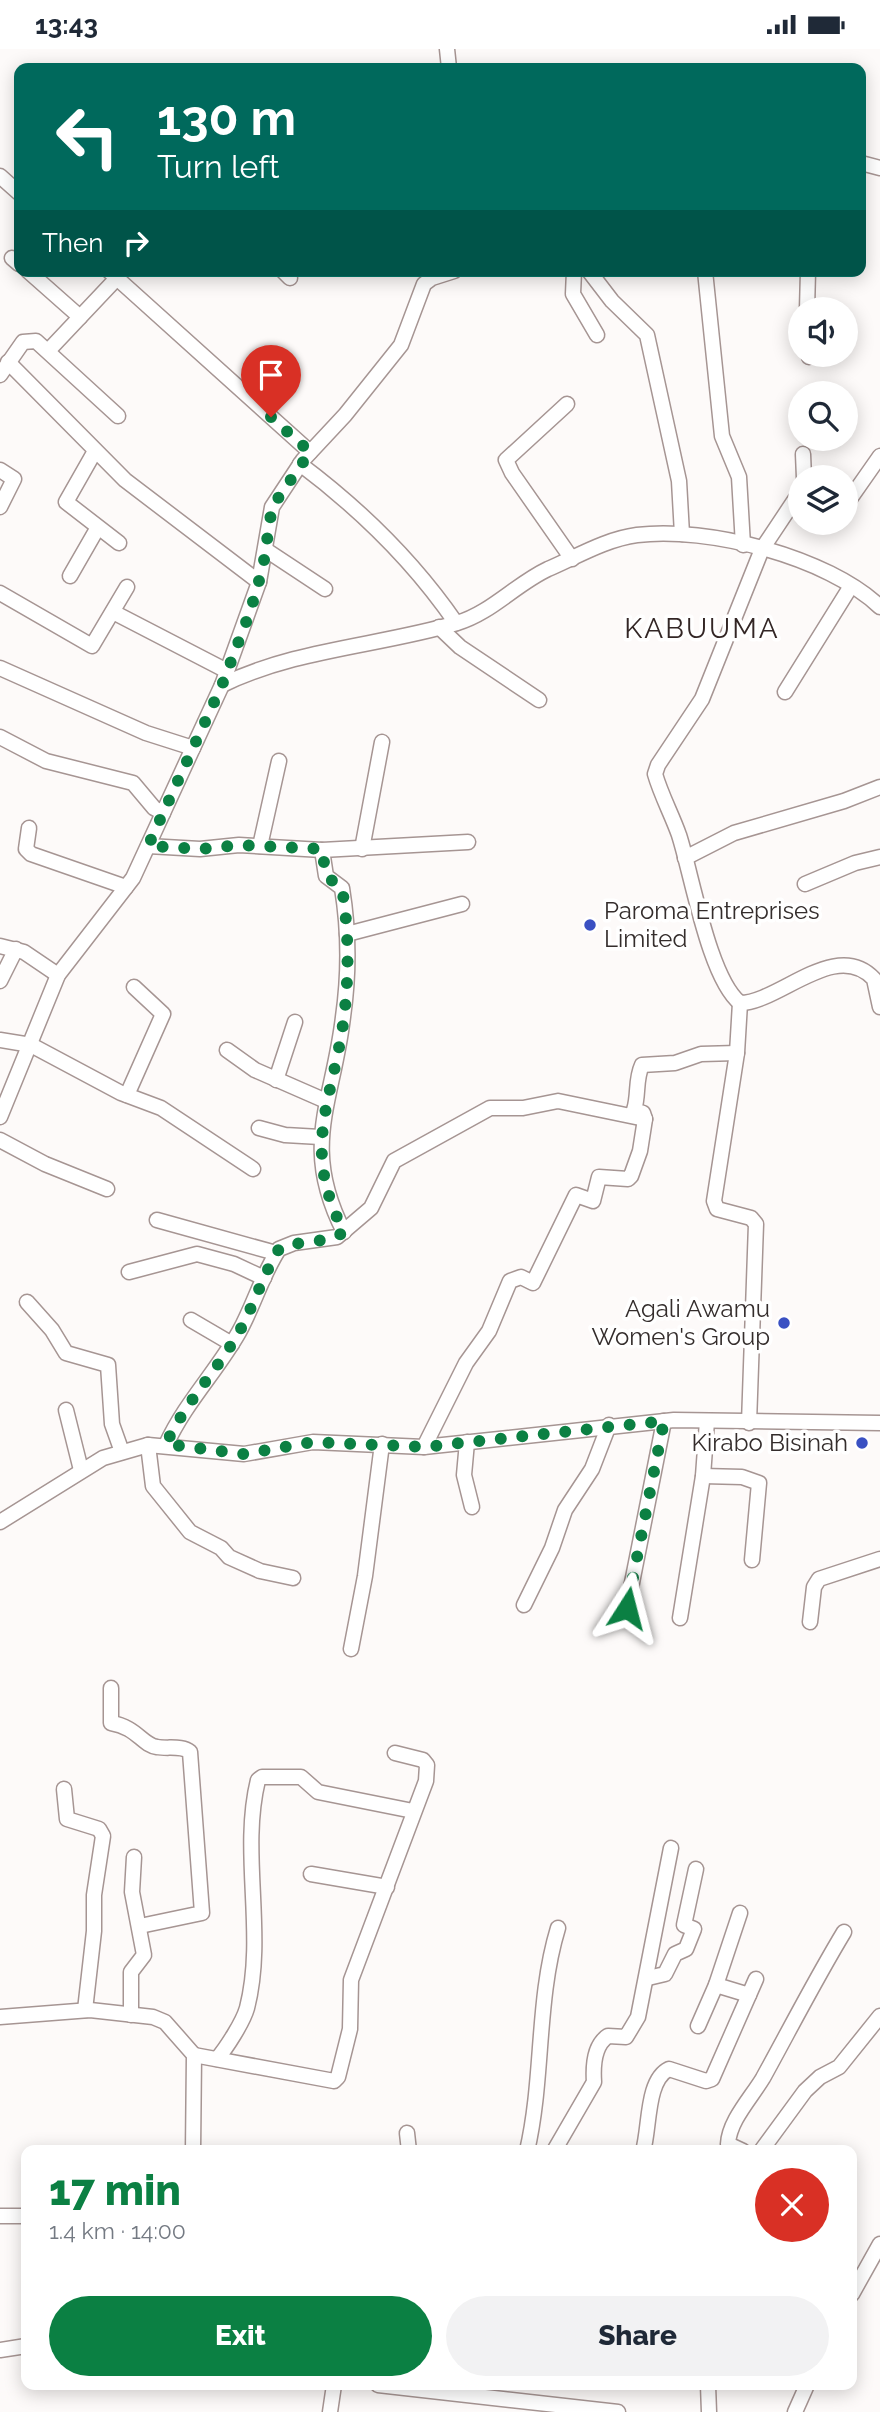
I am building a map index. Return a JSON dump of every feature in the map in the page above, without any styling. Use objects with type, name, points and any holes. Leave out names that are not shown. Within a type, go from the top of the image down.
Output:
[{"type":"street","points":[[0,176],[14,189]]},
{"type":"street","points":[[35,277],[80,317]]},
{"type":"street","points":[[48,351],[80,317],[111,277]]},
{"type":"street","points":[[115,277],[310,452]]},
{"type":"street","points":[[0,1117],[58,975],[126,887],[148,846],[225,678],[259,582],[272,507],[300,464],[345,415],[401,345],[424,277]]},
{"type":"street","points":[[573,277],[573,295],[597,335]]},
{"type":"street","points":[[594,277],[612,301],[647,335],[679,481],[682,534]]},
{"type":"street","points":[[706,277],[722,436],[740,477],[743,545]]},
{"type":"street","points":[[807,297],[808,277]]},
{"type":"street","points":[[0,375],[28,340],[36,341],[118,415]]},
{"type":"street","points":[[8,362],[125,480],[259,582]]},
{"type":"street","points":[[567,404],[506,460],[512,473],[572,559]]},
{"type":"street","points":[[95,451],[66,502],[97,529],[119,543]]},
{"type":"street","points":[[803,454],[803,465]]},
{"type":"street","points":[[858,488],[880,457]]},
{"type":"street","points":[[300,464],[341,494],[378,531],[430,585],[456,623]]},
{"type":"street","points":[[0,470],[14,479],[14,483],[0,507]]},
{"type":"street","points":[[749,1423],[757,1224],[751,1218],[717,1209],[714,1201],[737,1053],[740,1003],[728,988],[713,953],[685,858],[657,780],[656,769],[702,699],[762,549],[788,510]]},
{"type":"street","points":[[69,576],[97,529]]},
{"type":"street","points":[[113,612],[225,678],[304,656],[456,623],[488,608],[545,571],[572,559],[636,535],[682,534],[762,549],[815,567],[878,602]]},
{"type":"street","points":[[266,550],[325,589]]},
{"type":"street","points":[[785,692],[851,586]]},
{"type":"street","points":[[0,593],[64,629],[86,645],[92,646],[127,587]]},
{"type":"street","points":[[439,627],[460,647],[539,700]]},
{"type":"street","points":[[0,668],[146,733],[192,748]]},
{"type":"street","points":[[0,737],[46,761],[132,783],[153,808],[163,813]]},
{"type":"street","points":[[362,849],[382,742]]},
{"type":"street","points":[[260,846],[279,761]]},
{"type":"street","points":[[685,858],[734,833],[844,801],[880,787]]},
{"type":"street","points":[[29,828],[26,849],[31,854],[126,887]]},
{"type":"street","points":[[148,846],[200,849],[260,846],[362,849],[468,842]]},
{"type":"street","points":[[322,849],[326,876],[342,888],[347,934],[343,1019],[320,1137],[329,1204],[344,1232]]},
{"type":"street","points":[[806,884],[855,863],[880,857]]},
{"type":"street","points":[[347,934],[462,904]]},
{"type":"street","points":[[0,946],[16,950],[58,975]]},
{"type":"street","points":[[0,981],[16,950]]},
{"type":"street","points":[[740,1003],[824,969],[846,966],[874,979],[880,1007]]},
{"type":"street","points":[[127,1095],[163,1014],[134,988]]},
{"type":"street","points":[[276,1080],[295,1022]]},
{"type":"street","points":[[0,1040],[31,1045],[176,1117],[211,1144],[253,1169]]},
{"type":"street","points":[[227,1050],[276,1080],[326,1101]]},
{"type":"street","points":[[424,1447],[466,1363],[489,1331],[510,1281],[521,1277],[533,1283],[576,1195],[593,1201],[599,1177],[628,1179],[631,1176],[640,1151],[645,1119],[643,1113],[634,1110],[638,1100],[637,1077],[642,1066],[675,1063],[701,1054],[737,1053]]},
{"type":"street","points":[[166,1444],[183,1412],[232,1344],[276,1253],[286,1245],[331,1239],[344,1232],[371,1208],[387,1169],[394,1161],[491,1108],[523,1108],[558,1101],[645,1119]]},
{"type":"street","points":[[259,1128],[285,1135],[320,1137]]},
{"type":"street","points":[[0,1140],[45,1164],[107,1189]]},
{"type":"street","points":[[157,1220],[276,1253]]},
{"type":"street","points":[[129,1272],[197,1254],[234,1264],[264,1278]]},
{"type":"street","points":[[27,1302],[52,1330],[66,1353],[108,1365],[112,1424],[122,1452]]},
{"type":"street","points":[[191,1320],[232,1344]]},
{"type":"street","points":[[66,1411],[81,1470]]},
{"type":"street","points":[[0,1523],[81,1470],[122,1452],[148,1445],[166,1444],[244,1454],[313,1442],[424,1447],[664,1421],[880,1423]]},
{"type":"street","points":[[627,1608],[664,1421]]},
{"type":"street","points":[[680,1618],[703,1476],[707,1421]]},
{"type":"street","points":[[524,1605],[552,1548],[565,1510],[592,1469],[609,1425]]},
{"type":"street","points":[[467,1442],[464,1475],[472,1507]]},
{"type":"street","points":[[351,1649],[365,1576],[382,1444]]},
{"type":"street","points":[[148,1445],[153,1486],[190,1532],[221,1548],[229,1557],[260,1571],[293,1578]]},
{"type":"street","points":[[703,1476],[734,1476],[759,1483],[752,1560]]},
{"type":"street","points":[[810,1622],[814,1587],[818,1579],[880,1559]]},
{"type":"street","points":[[111,1688],[111,1723],[131,1727],[153,1747],[186,1748],[190,1752],[202,1910],[195,1916],[140,1926]]},
{"type":"street","points":[[0,2017],[85,2010],[131,2015],[166,2022],[194,2055],[334,2081],[338,2077],[350,2029],[351,1980],[413,1819],[413,1811],[423,1792],[427,1765],[419,1758],[395,1753]]},
{"type":"street","points":[[217,2059],[247,2008],[253,1962],[254,1815],[258,1780],[262,1777],[302,1777],[318,1792],[413,1811]]},
{"type":"street","points":[[64,1789],[67,1819],[92,1826],[103,1836],[93,1895],[94,1931],[85,2010]]},
{"type":"street","points":[[557,2145],[594,2082],[593,2069],[601,2042],[608,2036],[626,2037],[634,2028],[648,1978],[671,1848]]},
{"type":"street","points":[[131,2015],[131,1972],[144,1955],[132,1892],[134,1857]]},
{"type":"street","points":[[648,1978],[665,1973],[675,1954],[686,1949],[694,1929],[684,1925],[696,1868]]},
{"type":"street","points":[[311,1874],[387,1887]]},
{"type":"street","points":[[698,2026],[716,1985],[740,1913]]},
{"type":"street","points":[[528,2145],[548,1963],[558,1928]]},
{"type":"street","points":[[730,2145],[728,2144],[730,2129],[845,1932]]},
{"type":"street","points":[[645,2145],[651,2120],[649,2101],[663,2072],[669,2069],[706,2081],[712,2079],[757,1979]]},
{"type":"street","points":[[716,1985],[749,1995]]},
{"type":"street","points":[[765,2145],[805,2091],[820,2077],[839,2067],[880,2016]]},
{"type":"street","points":[[193,2145],[194,2055]]},
{"type":"street","points":[[407,2133],[408,2145]]},
{"type":"street","points":[[0,2216],[21,2215]]},
{"type":"street","points":[[857,2285],[880,2244]]},
{"type":"street","points":[[0,2350],[21,2347]]},
{"type":"street","points":[[330,2412],[333,2390]]},
{"type":"street","points":[[453,2390],[489,2406],[618,2412]]},
{"type":"street","points":[[708,2390],[709,2412]]},
{"type":"street","points":[[795,2412],[805,2390]]},
{"type":"place","name":"Paroma Entreprises Limited","points":[[590,925]]},
{"type":"place","name":"Agali Awamu Women's Group","points":[[784,1323]]},
{"type":"place","name":"Kirabo Bisinah","points":[[862,1443]]},
{"type":"district","name":"KABUUMA","points":[[702,628]]},
{"type":"route","points":[[271,417],[310,452],[272,507],[263,567],[250,612],[222,685],[148,846],[200,849],[239,845],[322,849],[326,876],[342,888],[346,918],[347,974],[343,1019],[320,1137],[320,1160],[329,1204],[344,1232],[331,1239],[294,1243],[279,1249],[240,1330],[220,1364],[183,1412],[166,1444],[244,1454],[289,1444],[313,1442],[424,1447],[547,1431],[664,1421],[657,1467],[635,1556],[636,1565],[627,1608]]}]
